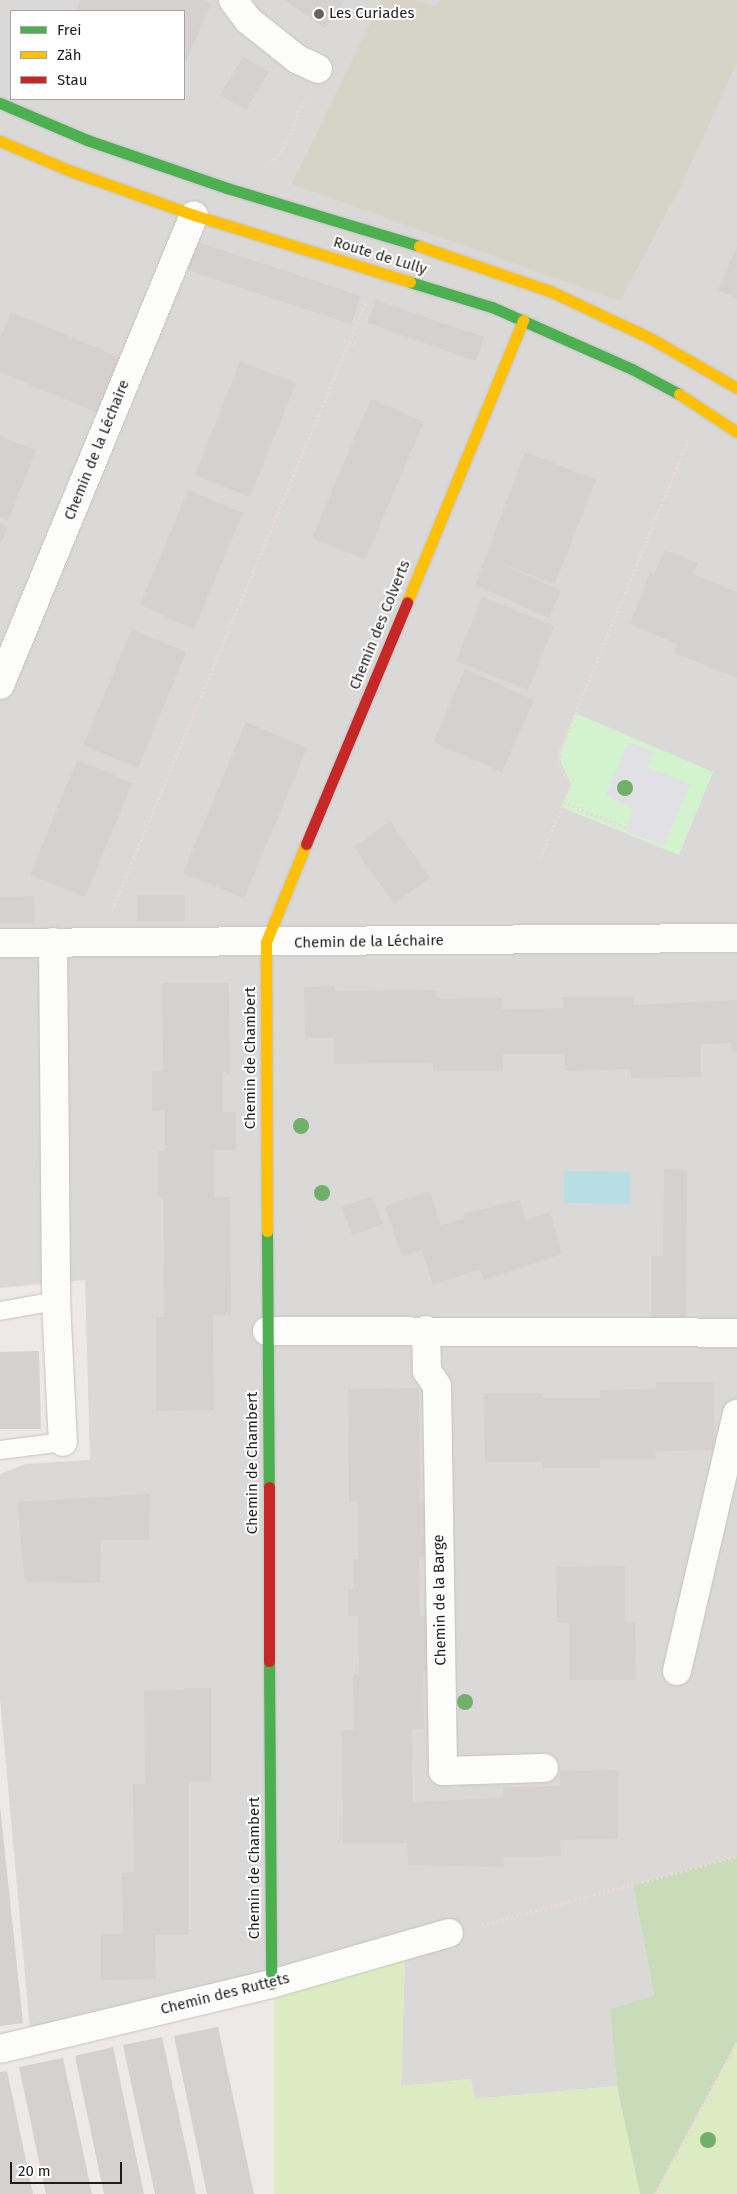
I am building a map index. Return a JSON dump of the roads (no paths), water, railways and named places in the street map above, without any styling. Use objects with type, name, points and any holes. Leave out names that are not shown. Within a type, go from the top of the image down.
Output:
[{"type":"street","points":[[233,0],[248,20],[297,59],[318,69]]},
{"type":"street","name":"Route de Lully","points":[[0,103],[87,140],[228,188],[454,257],[541,288],[650,338],[737,388]]},
{"type":"street","name":"Route de Lully","points":[[0,141],[68,170],[194,214],[379,270],[523,320],[632,369],[683,396],[737,432]]},
{"type":"street","name":"Chemin de la Léchaire","points":[[0,685],[194,214]]},
{"type":"street","name":"Chemin des Colverts","points":[[266,942],[523,320]]},
{"type":"street","name":"Chemin de la Léchaire","points":[[0,943],[737,938]]},
{"type":"street","points":[[53,942],[56,1301],[63,1442]]},
{"type":"street","name":"Chemin de Chambert","points":[[266,942],[271,1984]]},
{"type":"street","points":[[267,1331],[426,1330],[737,1333]]},
{"type":"street","name":"Chemin de la Barge","points":[[426,1330],[427,1371],[438,1386],[443,1771],[544,1768]]},
{"type":"street","points":[[677,1671],[737,1414]]},
{"type":"street","name":"Chemin des Ruttets","points":[[0,2049],[271,1984],[449,1933]]},
{"type":"lane","points":[[0,1311],[56,1301]]},
{"type":"lane","points":[[0,1450],[63,1442]]},
{"type":"water","points":[[564,1171],[630,1172],[630,1204],[564,1203]]},
{"type":"place","name":"Les Curiades","points":[[319,14]]}]
